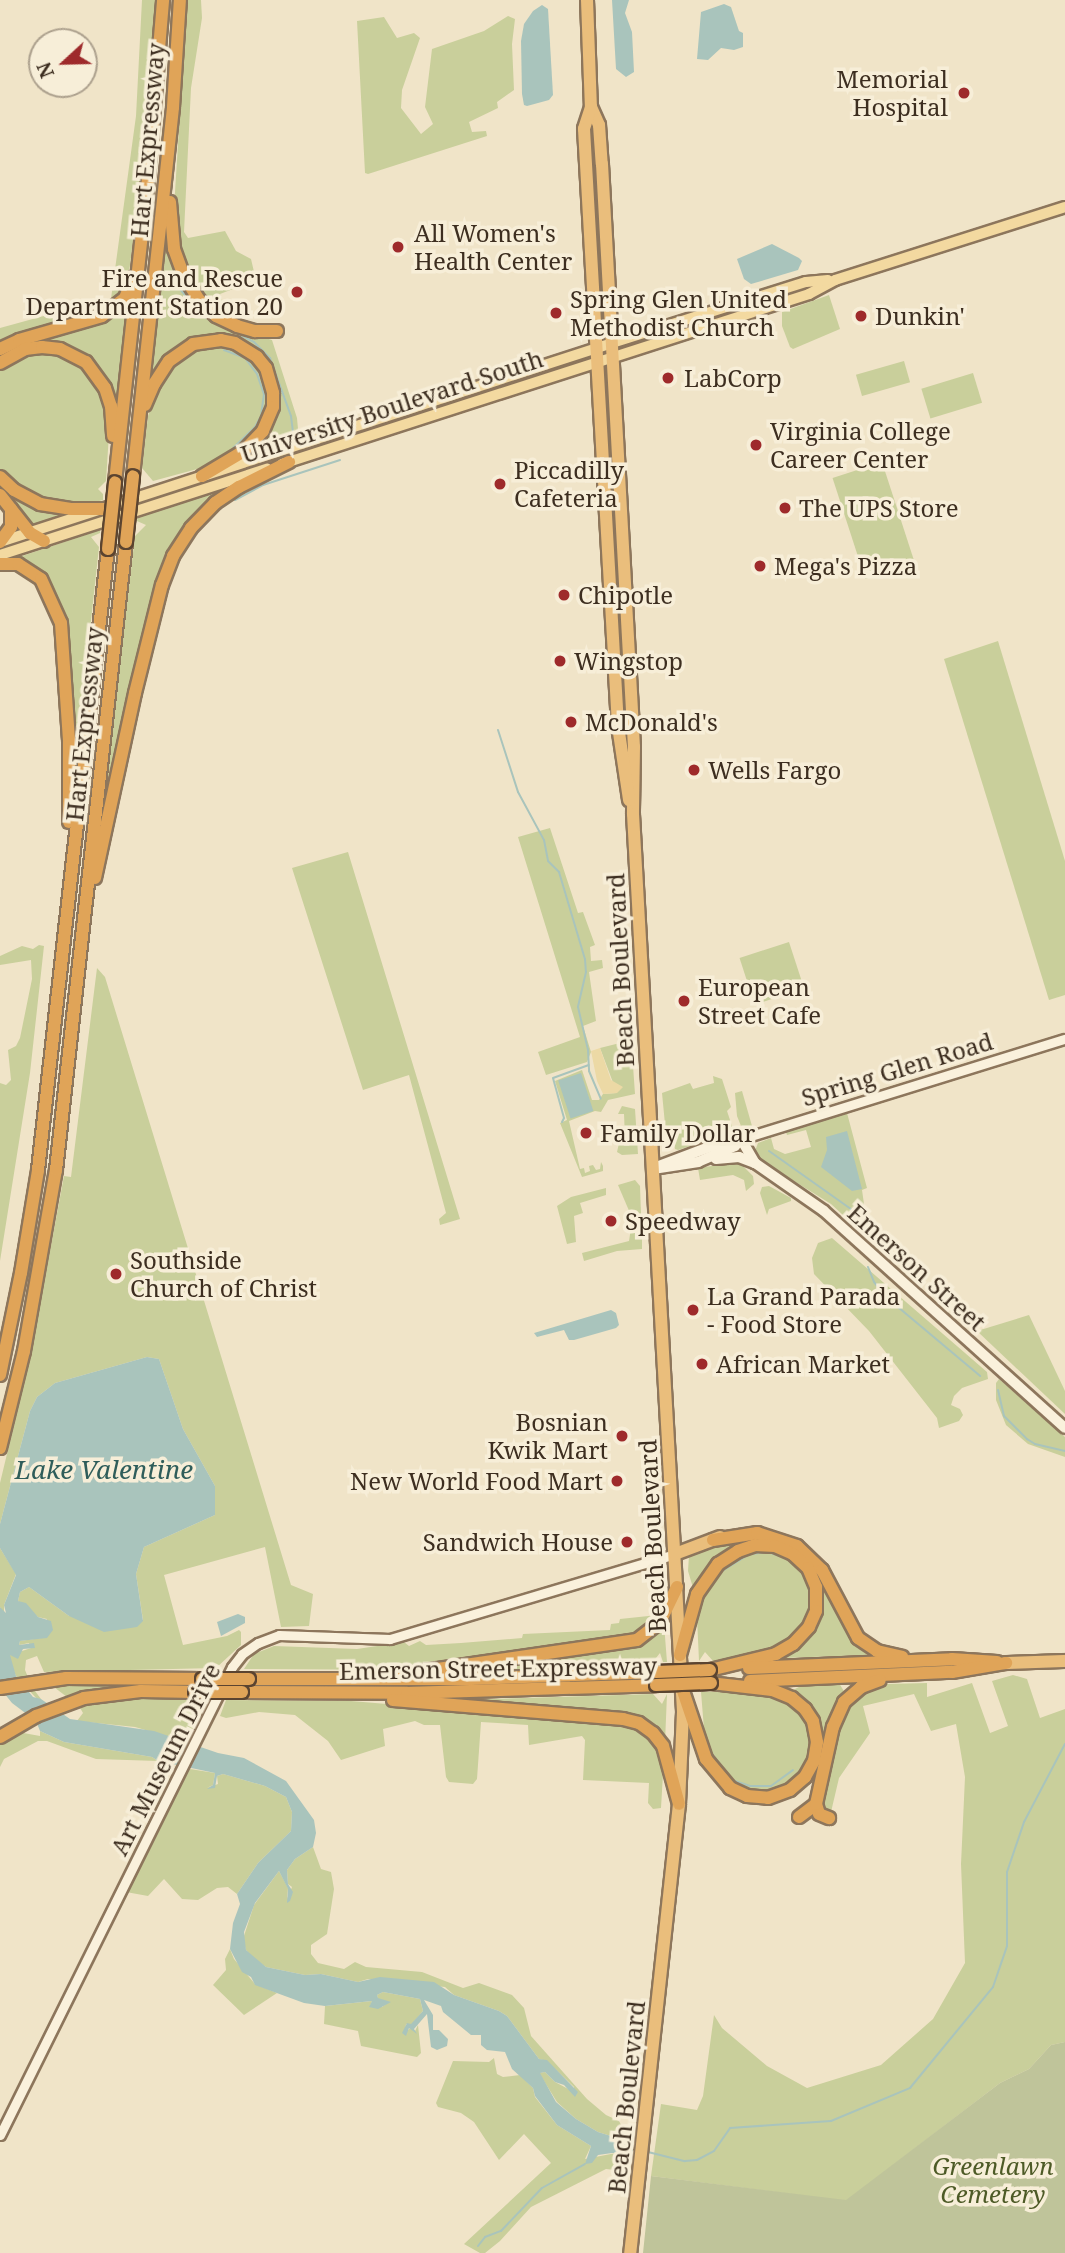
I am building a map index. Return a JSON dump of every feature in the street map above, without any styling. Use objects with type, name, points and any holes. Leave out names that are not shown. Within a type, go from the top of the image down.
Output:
[{"type":"highway","name":"Hart Expressway","points":[[0,1375],[36,1183],[142,236],[163,0]]},
{"type":"highway","name":"Hart Expressway","points":[[0,1448],[24,1351],[44,1245],[126,542],[169,143],[180,0]]},
{"type":"highway","name":"Beach Boulevard","points":[[587,0],[591,107],[600,131],[634,747],[633,814],[682,1688],[679,1804],[629,2253]]},
{"type":"highway","name":"Beach Boulevard","points":[[591,107],[584,129],[618,726],[633,814]]},
{"type":"highway","points":[[169,143],[170,231],[178,262],[190,288],[207,309],[226,322],[255,331],[277,331]]},
{"type":"highway","points":[[0,349],[19,340],[111,312],[130,288],[142,236]]},
{"type":"highway","points":[[138,429],[154,384],[180,351],[205,340],[228,341],[247,349],[266,368],[271,380],[273,393],[269,421],[244,450],[202,476]]},
{"type":"highway","points":[[0,363],[25,349],[60,349],[86,362],[96,373],[111,406],[115,482]]},
{"type":"highway","points":[[82,936],[135,693],[162,584],[173,556],[191,528],[215,503],[239,487],[289,462]]},
{"type":"highway","points":[[0,477],[14,490],[40,505],[103,509]]},
{"type":"highway","points":[[0,495],[30,533],[44,541]]},
{"type":"highway","points":[[0,542],[11,527],[11,509]]},
{"type":"highway","points":[[0,564],[18,564],[41,579],[56,608],[62,630],[70,786],[68,907]]},
{"type":"highway","points":[[757,1520],[756,1528],[760,1534]]},
{"type":"highway","points":[[675,1554],[718,1537],[744,1533],[760,1534],[789,1542],[815,1561],[854,1632],[866,1645],[885,1654],[924,1661]]},
{"type":"highway","points":[[680,1656],[697,1594],[718,1564],[734,1553],[755,1545],[775,1546],[793,1554],[810,1571],[816,1587],[816,1611],[809,1627],[796,1641],[776,1654],[711,1676]]},
{"type":"highway","points":[[337,1687],[630,1642],[644,1637],[660,1622],[677,1587]]},
{"type":"highway","name":"Emerson Street Expressway","points":[[0,1737],[71,1702],[122,1692],[242,1692],[471,1679],[656,1679],[924,1661],[1065,1661]]},
{"type":"highway","name":"Emerson Street Expressway","points":[[711,1676],[905,1674],[973,1670],[1006,1663]]},
{"type":"highway","points":[[828,1818],[819,1814],[816,1804],[833,1727],[844,1702],[867,1684],[905,1674]]},
{"type":"highway","points":[[682,1688],[706,1759],[730,1788],[747,1796],[768,1798],[790,1790],[805,1777],[814,1761],[817,1742],[813,1721],[805,1709],[792,1698],[772,1690],[711,1676]]},
{"type":"highway","name":"Emerson Street Expressway","points":[[0,1688],[45,1679],[249,1679],[337,1687]]},
{"type":"highway","points":[[337,1687],[632,1721],[647,1727],[663,1746],[679,1804]]},
{"type":"highway","points":[[799,1817],[816,1804]]},
{"type":"main road","name":"University Boulevard South","points":[[0,555],[289,462],[806,282],[835,280],[1065,207]]},
{"type":"main road","name":"University Boulevard South","points":[[0,542],[202,476],[597,354]]},
{"type":"main road","name":"Spring Glen Road","points":[[653,1169],[696,1151],[741,1139]]},
{"type":"main road","name":"Spring Glen Road","points":[[653,1169],[698,1162],[734,1146],[741,1139]]},
{"type":"main road","name":"Emerson Street","points":[[741,1139],[755,1163],[824,1211],[1065,1428]]},
{"type":"main road","points":[[698,1162],[730,1157],[755,1163]]},
{"type":"street","name":"Spring Glen Road","points":[[741,1139],[1065,1039]]},
{"type":"street","name":"Art Museum Drive","points":[[0,2135],[195,1741],[232,1668],[242,1654],[267,1639],[289,1635],[390,1639],[675,1554]]},
{"type":"green space","points":[[142,0],[156,0],[139,197],[128,280],[124,292],[110,306],[136,116]]},
{"type":"green space","points":[[187,0],[201,0],[202,18],[191,88],[184,232],[188,238],[225,231],[236,251],[251,259],[255,276],[251,282],[220,294],[227,314],[207,300],[195,285],[176,236],[174,208]]},
{"type":"green space","points":[[508,16],[515,19],[512,44],[514,90],[497,102],[498,108],[469,122],[472,132],[486,131],[487,136],[365,173],[357,21],[384,17],[397,38],[414,33],[420,38],[402,90],[401,108],[421,134],[433,124],[425,107],[432,49],[484,31]]},
{"type":"green space","points":[[165,246],[177,273],[230,327],[272,340],[297,418],[298,429],[293,440],[244,456],[265,435],[270,371],[215,336],[152,373]]},
{"type":"green space","points":[[829,295],[840,329],[793,349],[790,347],[782,326],[782,312]]},
{"type":"green space","points":[[80,306],[91,314],[0,344],[0,328]]},
{"type":"green space","points":[[124,306],[127,307],[116,403],[99,371],[33,345],[32,339],[111,318]]},
{"type":"green space","points":[[214,343],[242,349],[264,372],[270,397],[264,423],[243,447],[212,465],[153,481],[142,468],[148,416],[161,377],[189,349]]},
{"type":"green space","points":[[54,351],[76,360],[95,376],[110,418],[106,481],[98,489],[103,494],[103,500],[84,505],[36,499],[0,473],[0,368],[26,353]]},
{"type":"green space","points":[[904,361],[910,382],[862,396],[856,375]]},
{"type":"green space","points":[[973,373],[982,403],[930,418],[921,389]]},
{"type":"green space","points":[[882,462],[915,563],[865,579],[833,478]]},
{"type":"green space","points":[[0,482],[62,513],[59,517],[29,528],[0,490]]},
{"type":"green space","points":[[230,487],[175,549],[107,806],[103,806],[135,536],[146,525],[137,521],[138,517]]},
{"type":"green space","points":[[100,530],[100,533],[91,537],[99,547],[76,758],[72,758],[60,609],[17,561],[19,557]]},
{"type":"green space","points":[[998,641],[1065,861],[1065,995],[1049,1000],[944,659]]},
{"type":"green space","points":[[550,828],[578,913],[583,912],[595,945],[590,947],[591,961],[602,960],[603,968],[589,972],[596,1021],[583,1026],[591,1052],[587,1062],[546,1075],[538,1052],[580,1037],[518,837]]},
{"type":"green space","points":[[348,852],[460,1219],[440,1225],[439,1219],[446,1213],[409,1075],[363,1090],[292,868]]},
{"type":"green space","points":[[789,942],[804,989],[755,1005],[740,958]]},
{"type":"green space","points":[[39,945],[44,946],[30,1073],[0,1261],[0,1083],[6,1085],[11,1080],[8,1050],[16,1046],[20,1038],[32,979],[31,960],[0,965],[0,956],[22,946],[33,949]]},
{"type":"green space","points":[[97,968],[105,977],[291,1585],[313,1594],[309,1626],[281,1627],[265,1547],[164,1575],[183,1645],[227,1636],[239,1630],[241,1645],[216,1668],[44,1672],[37,1656],[26,1660],[25,1670],[41,1699],[37,1699],[16,1676],[9,1659],[10,1655],[31,1648],[29,1643],[19,1645],[20,1641],[41,1638],[47,1619],[38,1617],[18,1601],[20,1592],[29,1587],[69,1616],[143,1620],[136,1574],[144,1547],[215,1515],[215,1486],[183,1429],[159,1359],[147,1357],[55,1383],[37,1397],[30,1411],[0,1524],[0,1483],[30,1358],[64,1176],[71,1177]]},
{"type":"green space","points":[[628,1037],[631,1037],[635,1094],[608,1100],[601,1112],[595,1111],[569,1121],[580,1169],[584,1168],[585,1173],[590,1171],[589,1166],[600,1169],[601,1162],[603,1166],[603,1171],[582,1177],[560,1123],[567,1120],[555,1081],[582,1070],[592,1100],[599,1100],[603,1094],[617,1093],[600,1048],[628,1041]]},
{"type":"green space","points":[[713,1076],[722,1079],[731,1107],[727,1111],[732,1126],[730,1133],[678,1150],[675,1149],[674,1143],[667,1145],[662,1093],[690,1083],[693,1089],[714,1083]]},
{"type":"green space","points":[[742,1091],[752,1126],[747,1128],[741,1126],[737,1116],[735,1093]]},
{"type":"green space","points":[[622,1106],[635,1109],[638,1154],[622,1155],[617,1152],[620,1139],[625,1138],[624,1114],[618,1114]]},
{"type":"green space","points":[[847,1113],[867,1188],[862,1190],[869,1239],[831,1204],[765,1163],[755,1151],[758,1143],[771,1138],[774,1149],[785,1154],[811,1147],[806,1130],[787,1135],[786,1132]]},
{"type":"green space","points":[[739,1162],[753,1176],[754,1184],[746,1191],[744,1180],[733,1175],[700,1180],[698,1168]]},
{"type":"green space","points":[[635,1180],[640,1186],[641,1214],[630,1213],[618,1185]]},
{"type":"green space","points":[[769,1186],[791,1198],[791,1201],[769,1209],[767,1215],[760,1193],[762,1187]]},
{"type":"green space","points":[[606,1188],[606,1195],[580,1203],[583,1213],[574,1216],[576,1242],[567,1244],[557,1206],[571,1197]]},
{"type":"green space","points":[[642,1226],[642,1249],[617,1251],[584,1261],[582,1253],[629,1241],[631,1228]]},
{"type":"green space","points":[[832,1238],[987,1372],[988,1379],[962,1388],[954,1396],[951,1405],[960,1409],[963,1415],[959,1421],[939,1428],[937,1418],[869,1331],[814,1274],[812,1258],[818,1243]]},
{"type":"green space","points":[[1029,1315],[1065,1391],[1065,1414],[977,1331]]},
{"type":"green space","points":[[999,1379],[1065,1437],[1065,1457],[1028,1444],[1006,1425],[996,1400],[996,1383]]},
{"type":"green space","points":[[740,1537],[807,1557],[867,1655],[783,1658],[816,1623],[809,1563],[748,1543],[694,1591],[688,1571],[689,1555]]},
{"type":"green space","points":[[0,1548],[16,1574],[4,1605],[4,1614],[0,1607]]},
{"type":"green space","points":[[752,1549],[784,1553],[807,1575],[814,1603],[803,1630],[777,1650],[735,1660],[713,1661],[705,1652],[699,1661],[697,1618],[702,1594],[718,1570]]},
{"type":"green space","points":[[658,1615],[652,1626],[627,1639],[422,1670],[244,1669],[254,1654],[274,1646],[357,1649],[404,1642],[409,1646],[420,1641],[426,1645],[461,1643],[522,1638],[523,1634],[610,1630],[611,1624],[619,1623],[620,1619]]},
{"type":"green space","points":[[664,1624],[667,1662],[663,1662],[660,1653],[652,1663],[474,1672],[474,1669],[631,1645]]},
{"type":"green space","points":[[1013,1675],[1027,1679],[1040,1718],[1065,1709],[1065,2042],[1051,2045],[1029,2069],[1000,2083],[846,2201],[651,2176],[661,2104],[697,2110],[703,2096],[714,2015],[722,2028],[767,2066],[807,2088],[881,2065],[933,2019],[965,1963],[961,1864],[965,1777],[956,1724],[931,1731],[914,1694],[863,1706],[870,1733],[839,1778],[831,1812],[822,1807],[826,1779],[847,1704],[860,1695],[887,1684],[927,1683],[927,1697],[972,1683],[990,1733],[1008,1726],[992,1681]]},
{"type":"green space","points":[[144,1683],[144,1686],[67,1697],[50,1684]]},
{"type":"green space","points":[[839,1683],[845,1693],[826,1737],[823,1737],[791,1691],[803,1685]]},
{"type":"green space","points":[[701,1692],[761,1692],[790,1703],[799,1711],[809,1730],[810,1751],[803,1770],[791,1784],[762,1794],[741,1790],[723,1776],[705,1746],[709,1744],[704,1729]]},
{"type":"green space","points":[[653,1694],[662,1704],[667,1694],[665,1743],[647,1724],[459,1700]]},
{"type":"green space","points":[[186,1698],[199,1713],[187,1742],[135,1727],[77,1721],[83,1713],[79,1706],[125,1699]]},
{"type":"green space","points":[[226,1700],[351,1701],[627,1724],[646,1732],[659,1747],[655,1749],[663,1774],[661,1808],[653,1809],[648,1803],[649,1783],[583,1780],[585,1740],[582,1736],[529,1745],[528,1725],[481,1722],[477,1779],[473,1784],[449,1782],[446,1777],[440,1725],[424,1725],[415,1721],[383,1729],[385,1746],[341,1760],[328,1741],[295,1715],[259,1712],[226,1718],[220,1716]]},
{"type":"green space","points":[[40,1731],[64,1742],[152,1757],[158,1761],[96,1759],[47,1741],[38,1741],[4,1759],[0,1767],[0,1745],[18,1732],[40,1736]]},
{"type":"green space","points":[[190,1769],[215,1773],[213,1785],[207,1788],[218,1784],[217,1776],[223,1774],[265,1786],[286,1797],[292,1812],[291,1831],[258,1863],[237,1894],[228,1887],[217,1888],[198,1900],[182,1899],[164,1879],[148,1896],[126,1892]]},
{"type":"green space","points":[[313,1847],[321,1869],[331,1872],[334,1889],[327,1934],[311,1945],[311,1954],[318,1963],[344,1969],[355,1962],[366,1967],[422,1972],[463,1988],[479,1983],[512,1995],[524,2008],[531,2036],[587,2099],[606,2115],[619,2121],[630,2142],[598,2132],[576,2119],[557,2102],[539,2073],[545,2072],[555,2082],[574,2092],[574,2087],[547,2061],[539,2059],[507,2016],[499,2011],[454,1995],[445,1987],[368,1979],[358,1982],[321,1974],[305,1975],[266,1967],[252,1957],[246,1950],[243,1939],[254,1905],[279,1871],[288,1888],[287,1899],[292,1887],[288,1884],[287,1870],[295,1859]]},
{"type":"green space","points":[[230,1949],[234,1959],[255,1984],[277,1993],[244,2015],[213,1985],[226,1970],[225,1959]]},
{"type":"green space","points":[[383,1992],[420,1999],[423,2011],[411,2025],[406,2024],[405,2033],[410,2028],[415,2031],[418,2025],[421,2053],[417,2057],[361,2046],[358,2031],[324,2024],[325,2006],[372,2001],[370,2007],[382,2007],[386,2004],[378,1999],[377,1995]]},
{"type":"green space","name":"Greenlawn Cemetery","points":[[1065,2042],[1065,2253],[643,2253],[651,2176],[846,2200],[1000,2083],[1029,2069],[1051,2045]]},
{"type":"green space","points":[[494,2058],[497,2074],[503,2077],[520,2075],[533,2088],[535,2097],[557,2125],[591,2146],[585,2159],[616,2153],[628,2161],[624,2171],[606,2169],[531,2207],[500,2241],[485,2253],[480,2253],[464,2244],[551,2163],[524,2134],[499,2160],[474,2122],[461,2113],[438,2107],[436,2103],[453,2061],[489,2062]]},
{"type":"sand","points":[[600,1048],[611,1080],[623,1087],[617,1093],[603,1094],[597,1081],[591,1051]]},
{"type":"water","points":[[612,0],[629,0],[625,13],[632,32],[634,72],[626,77],[616,69]]},
{"type":"water","points":[[724,4],[731,7],[739,31],[743,33],[743,47],[734,50],[721,48],[708,60],[697,59],[701,12]]},
{"type":"water","points":[[542,5],[548,9],[553,95],[549,100],[527,106],[524,105],[522,94],[521,41],[524,24],[533,11]]},
{"type":"water","points":[[772,244],[802,261],[798,270],[751,284],[744,279],[737,259]]},
{"type":"water","points":[[581,1073],[593,1111],[571,1118],[558,1080]]},
{"type":"water","points":[[847,1131],[862,1189],[852,1191],[821,1167],[827,1150],[826,1137]]},
{"type":"water","points":[[611,1310],[616,1313],[619,1325],[616,1328],[574,1340],[569,1340],[564,1330],[537,1337],[534,1333]]},
{"type":"water","name":"Lake Valentine","points":[[147,1357],[159,1359],[183,1429],[215,1486],[215,1515],[144,1547],[136,1574],[143,1621],[137,1627],[104,1632],[69,1616],[29,1587],[20,1592],[18,1601],[26,1603],[38,1617],[51,1621],[53,1630],[47,1638],[20,1641],[19,1645],[34,1643],[35,1648],[23,1649],[18,1659],[10,1655],[16,1676],[33,1697],[41,1699],[70,1719],[154,1731],[218,1753],[244,1758],[286,1781],[314,1820],[316,1833],[313,1847],[295,1859],[287,1870],[288,1884],[293,1892],[290,1901],[287,1903],[288,1889],[279,1871],[255,1903],[244,1932],[246,1950],[266,1967],[305,1975],[321,1974],[358,1982],[380,1977],[434,1982],[454,1995],[499,2011],[507,2016],[539,2059],[547,2060],[578,2092],[575,2097],[564,2085],[555,2082],[545,2072],[540,2073],[556,2102],[576,2119],[598,2132],[630,2142],[628,2161],[618,2153],[612,2153],[598,2155],[592,2163],[585,2164],[591,2146],[557,2125],[535,2096],[533,2088],[512,2069],[505,2052],[487,2050],[481,2045],[481,2035],[471,2035],[443,2012],[441,2006],[424,2000],[433,2015],[433,2030],[439,2030],[448,2039],[447,2046],[437,2050],[431,2047],[427,2014],[414,2029],[417,2034],[409,2028],[406,2036],[402,2033],[407,2023],[411,2024],[423,2011],[420,1999],[383,1992],[377,1995],[378,1998],[391,2002],[378,2009],[369,2007],[372,2001],[325,2006],[304,2003],[255,1985],[251,1977],[242,1972],[230,1949],[233,1923],[240,1904],[237,1894],[258,1863],[291,1831],[292,1812],[286,1797],[265,1786],[223,1774],[217,1776],[215,1788],[207,1789],[213,1785],[215,1773],[158,1761],[152,1757],[64,1742],[40,1731],[36,1721],[12,1703],[4,1693],[0,1684],[0,1607],[6,1613],[4,1605],[16,1575],[0,1548],[0,1524],[30,1411],[37,1397],[55,1383]]},
{"type":"water","points":[[238,1614],[245,1617],[245,1623],[221,1636],[217,1622]]},
{"type":"waterway","points":[[173,275],[180,289],[203,316],[254,342],[270,358],[291,416],[293,432]]},
{"type":"waterway","points":[[224,350],[245,358],[257,374],[264,394],[261,416],[255,427],[233,448]]},
{"type":"waterway","points":[[235,500],[263,485],[340,460]]},
{"type":"waterway","points":[[498,730],[518,792],[544,840],[548,861],[559,872],[585,959],[586,972],[578,1007],[588,1050],[589,1071],[601,1099]]},
{"type":"waterway","points":[[562,1122],[564,1118],[553,1078],[589,1065]]},
{"type":"waterway","points":[[769,1151],[858,1214],[865,1229]]},
{"type":"waterway","points":[[868,1267],[874,1282],[886,1297],[980,1376]]},
{"type":"waterway","points":[[998,1390],[1004,1416],[1027,1439],[1035,1444],[1065,1451]]},
{"type":"waterway","points":[[719,1573],[750,1554],[768,1552],[785,1558]]},
{"type":"waterway","points":[[704,1597],[710,1586]]},
{"type":"waterway","points":[[648,2152],[685,2161],[697,2160],[714,2151],[730,2128],[831,2121],[910,2088],[993,1987],[1007,1946],[1007,1872],[1024,1822],[1065,1744]]},
{"type":"waterway","points":[[710,1751],[732,1780],[750,1786],[771,1786],[793,1770]]},
{"type":"waterway","points":[[629,2150],[635,2151]]},
{"type":"waterway","points":[[478,2246],[485,2237],[501,2231],[542,2188],[585,2164]]},
{"type":"place","name":"Memorial Hospital","points":[[964,93]]},
{"type":"place","name":"All Women's Health Center","points":[[398,247]]},
{"type":"place","name":"Fire and Rescue Department Station 20","points":[[297,292]]},
{"type":"place","name":"Spring Glen United Methodist Church","points":[[556,313]]},
{"type":"place","name":"Dunkin'","points":[[861,316]]},
{"type":"place","name":"LabCorp","points":[[668,378]]},
{"type":"place","name":"Virginia College Career Center","points":[[756,445]]},
{"type":"place","name":"Piccadilly Cafeteria","points":[[500,484]]},
{"type":"place","name":"The UPS Store","points":[[785,508]]},
{"type":"place","name":"Mega's Pizza","points":[[760,566]]},
{"type":"place","name":"Chipotle","points":[[564,595]]},
{"type":"place","name":"Wingstop","points":[[560,661]]},
{"type":"place","name":"McDonald's","points":[[571,722]]},
{"type":"place","name":"Wells Fargo","points":[[694,770]]},
{"type":"place","name":"European Street Cafe","points":[[684,1001]]},
{"type":"place","name":"Family Dollar","points":[[586,1133]]},
{"type":"place","name":"Speedway","points":[[611,1221]]},
{"type":"place","name":"Southside Church of Christ","points":[[116,1274]]},
{"type":"place","name":"La Grand Parada - Food Store","points":[[693,1310]]},
{"type":"place","name":"African Market","points":[[702,1364]]},
{"type":"place","name":"Bosnian Kwik Mart","points":[[622,1436]]},
{"type":"place","name":"New World Food Mart","points":[[617,1481]]},
{"type":"place","name":"Sandwich House","points":[[627,1542]]}]
